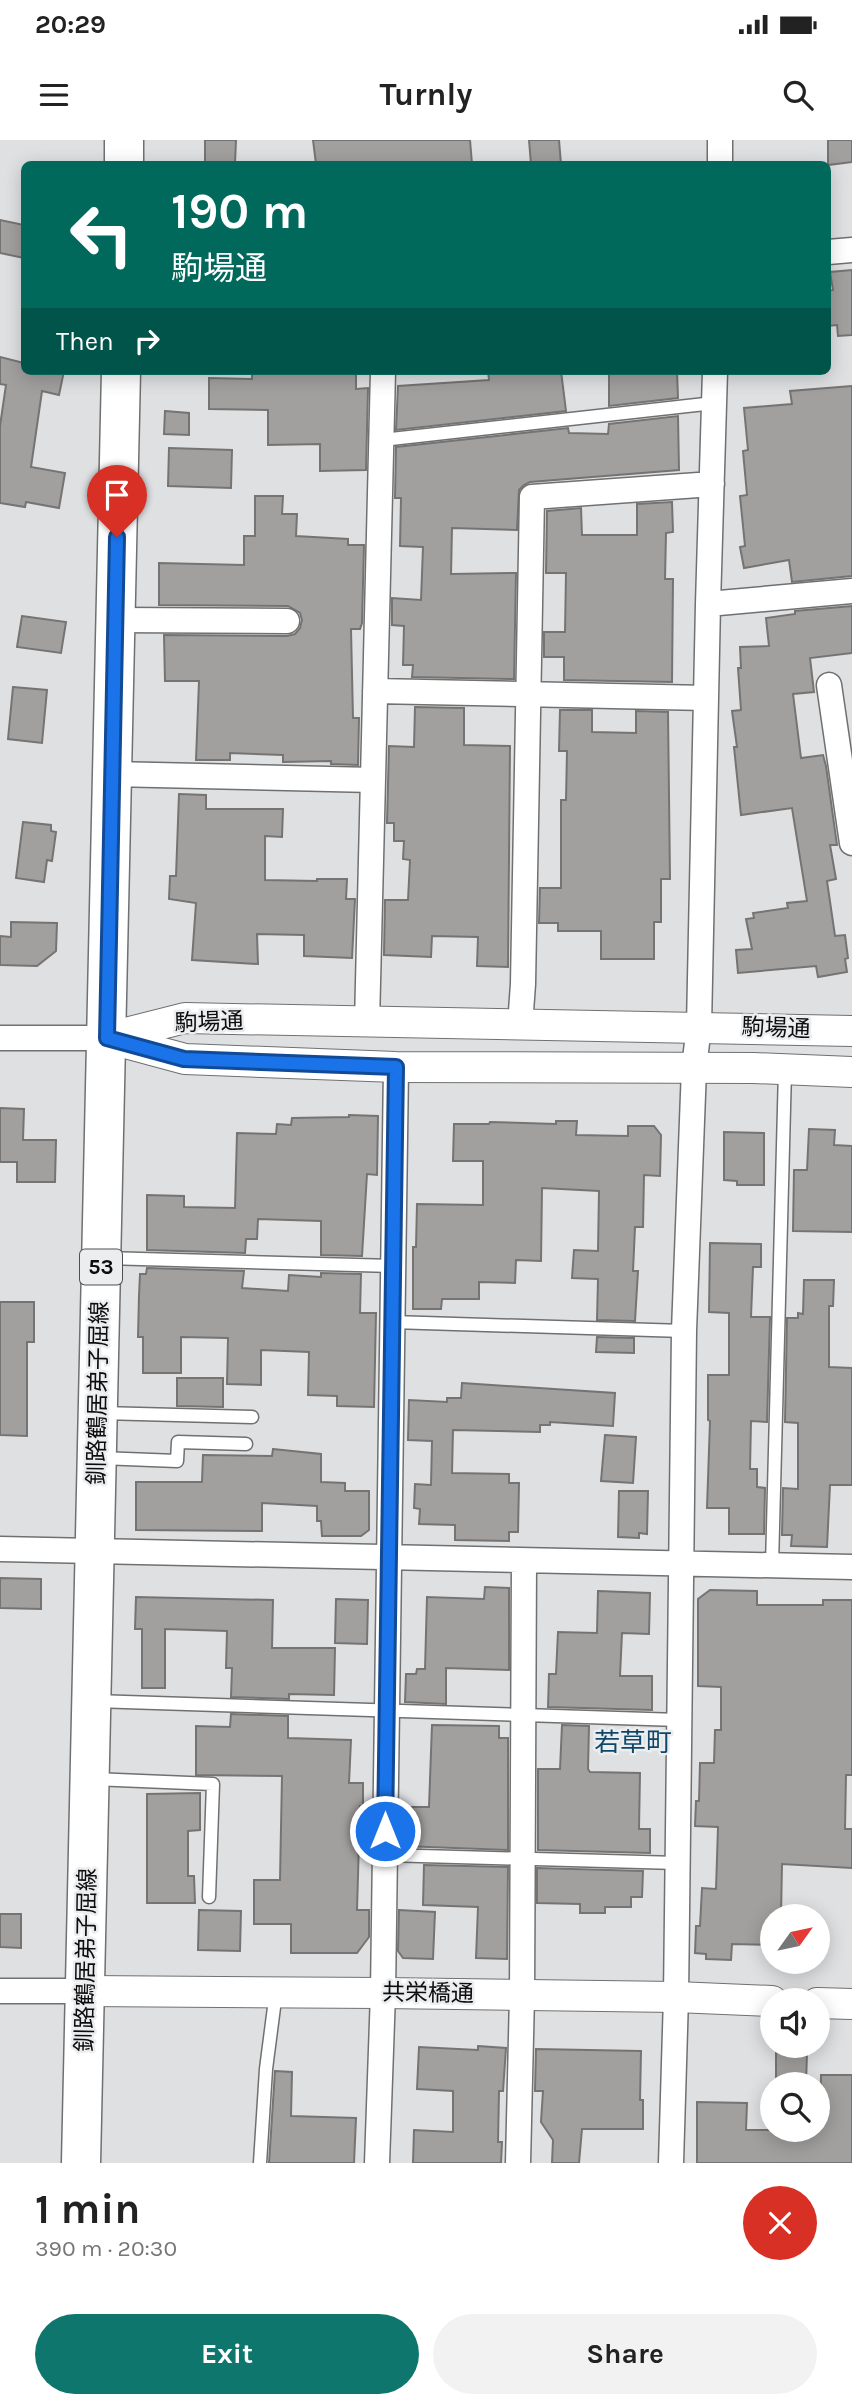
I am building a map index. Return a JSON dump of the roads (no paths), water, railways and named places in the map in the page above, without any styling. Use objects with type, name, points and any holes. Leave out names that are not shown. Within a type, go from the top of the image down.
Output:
[{"type":"main road","points":[[124,140],[124,161]]},
{"type":"main road","name":"釧路鶴居弟子屈線","points":[[82,2163],[121,375]]},
{"type":"street","points":[[720,140],[720,161]]},
{"type":"street","points":[[831,252],[852,250]]},
{"type":"street","points":[[367,1023],[383,375]]},
{"type":"street","points":[[671,2163],[676,1997],[684,1331],[694,1068],[699,1026],[715,375]]},
{"type":"street","points":[[520,1025],[531,496],[712,484]]},
{"type":"street","points":[[708,604],[852,591]]},
{"type":"street","points":[[115,620],[287,621]]},
{"type":"street","points":[[829,685],[852,843]]},
{"type":"street","points":[[375,691],[706,698]]},
{"type":"street","points":[[111,774],[373,780]]},
{"type":"street","name":"駒場通","points":[[107,1038],[185,1018],[852,1031]]},
{"type":"street","points":[[0,1038],[107,1038]]},
{"type":"street","name":"駒場通","points":[[107,1038],[184,1059],[396,1067],[694,1068],[852,1072]]},
{"type":"street","points":[[377,2163],[383,1993],[396,1067]]},
{"type":"street","points":[[0,1549],[852,1567]]},
{"type":"street","points":[[518,2163],[522,1995],[524,1561]]},
{"type":"street","points":[[0,1991],[85,1992]]},
{"type":"street","name":"共栄橋通","points":[[85,1992],[383,1993],[760,2000]]},
{"type":"street","points":[[830,2003],[852,2004]]},
{"type":"lane","points":[[382,440],[714,403]]},
{"type":"lane","points":[[772,1565],[785,1070]]},
{"type":"lane","points":[[101,1258],[393,1266]]},
{"type":"lane","points":[[392,1322],[684,1331]]},
{"type":"lane","points":[[97,1413],[252,1417]]},
{"type":"lane","points":[[96,1458],[177,1461],[178,1442],[246,1444]]},
{"type":"lane","points":[[91,1701],[679,1720]]},
{"type":"lane","points":[[89,1779],[213,1784],[209,1897]]},
{"type":"lane","points":[[385,1855],[677,1863]]},
{"type":"lane","points":[[260,2163],[266,2068],[276,1992]]},
{"type":"district","name":"若草町","points":[[633,1742]]}]
